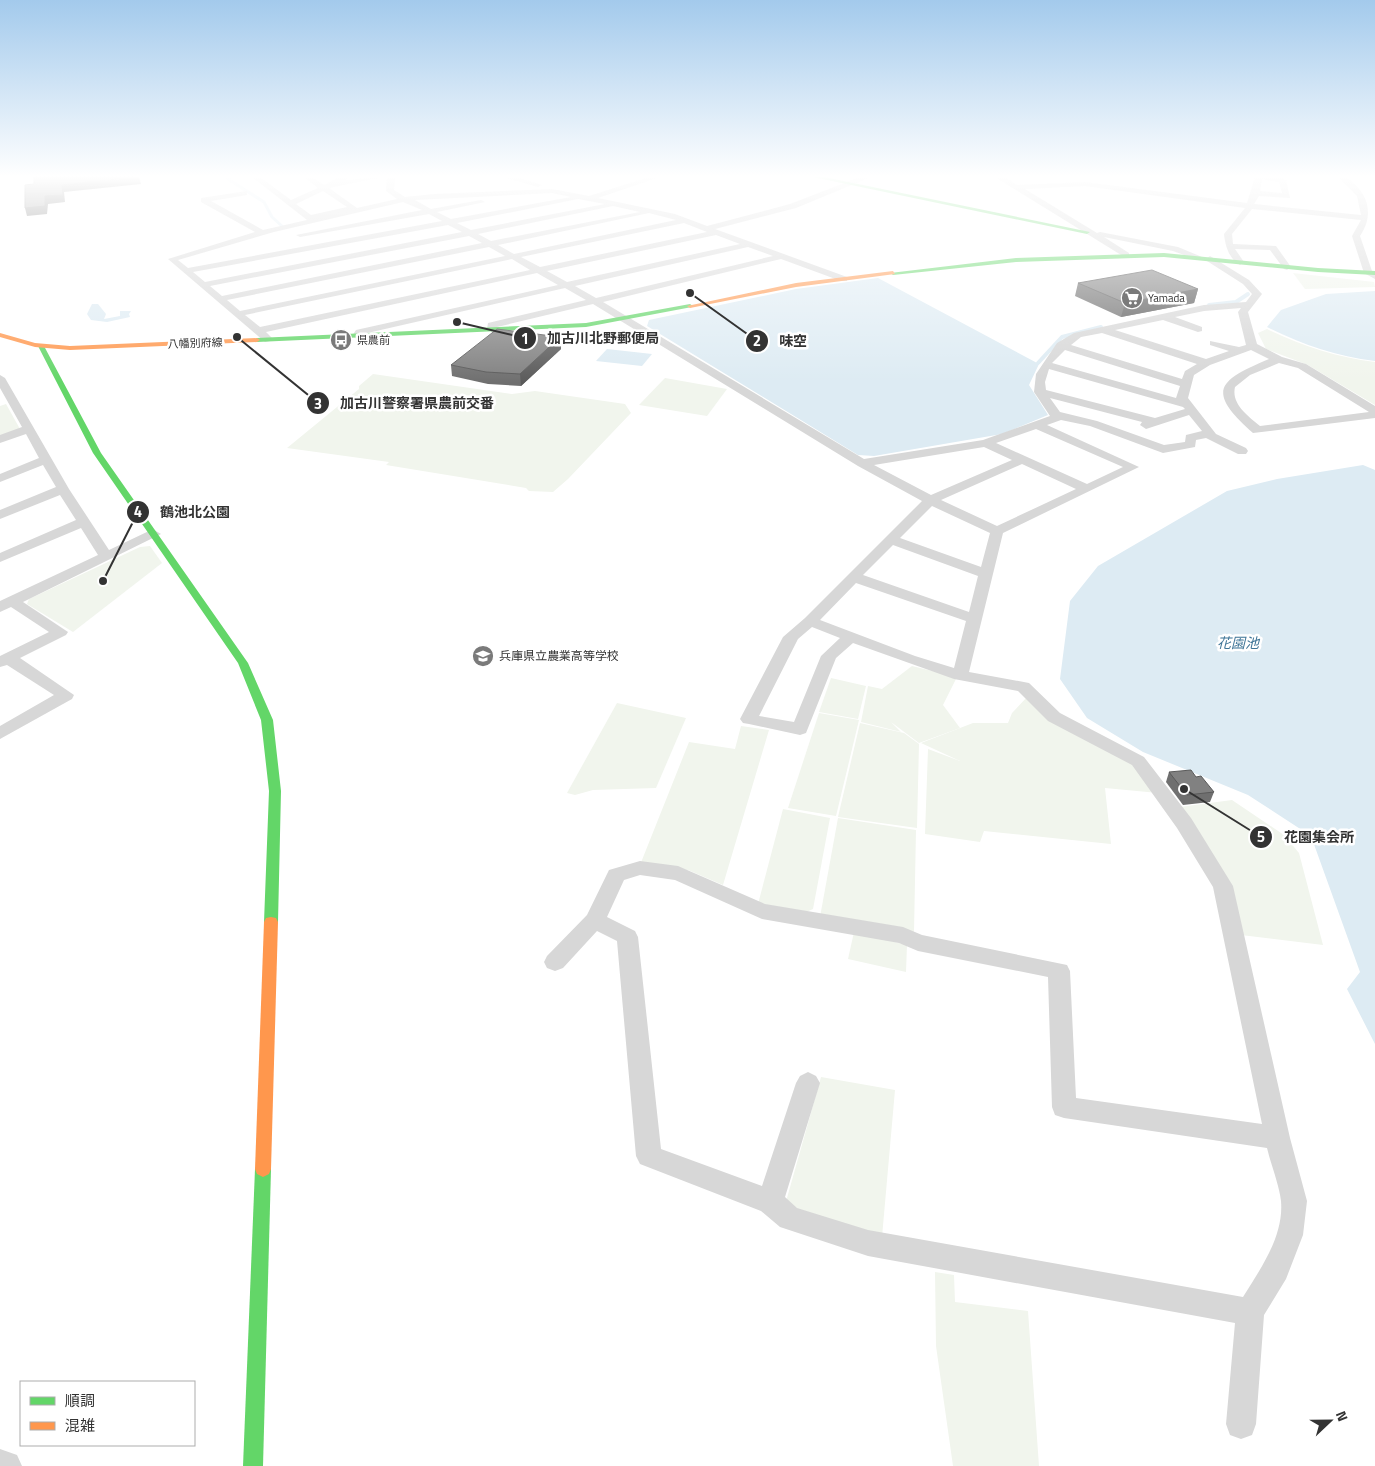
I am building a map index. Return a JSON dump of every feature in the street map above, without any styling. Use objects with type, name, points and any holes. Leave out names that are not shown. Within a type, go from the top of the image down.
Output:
[{"type":"main road","name":"八幡別府線","points":[[0,335],[41,346],[70,348],[586,325],[628,320],[766,290],[844,278],[994,261],[1126,255],[1204,258],[1373,274]]},
{"type":"main road","points":[[41,346],[97,453],[243,663],[267,720],[275,801],[245,1465]]},
{"type":"street","points":[[231,245],[172,259],[269,340]]},
{"type":"street","points":[[315,245],[409,309],[436,329],[436,332]]},
{"type":"street","points":[[186,271],[326,245]]},
{"type":"street","points":[[202,285],[406,245]]},
{"type":"street","points":[[219,299],[488,245]]},
{"type":"street","points":[[491,245],[628,320],[862,463],[930,500],[997,531]]},
{"type":"street","points":[[237,314],[568,245]]},
{"type":"street","points":[[358,336],[360,332],[409,309],[538,271],[647,245]]},
{"type":"street","points":[[257,331],[564,285],[743,245]]},
{"type":"street","points":[[753,245],[844,278]]},
{"type":"street","points":[[1110,245],[1126,255]]},
{"type":"street","points":[[1156,245],[1204,258],[1246,282],[1257,294],[1243,312],[1252,346]]},
{"type":"street","points":[[1360,245],[1373,274]]},
{"type":"street","points":[[1229,246],[1240,262]]},
{"type":"street","points":[[1229,246],[1273,248],[1287,267]]},
{"type":"street","points":[[492,329],[492,324],[783,256]]},
{"type":"street","points":[[1210,433],[1190,438],[1192,444],[1163,449],[1093,423],[1056,415],[1040,392],[1041,376],[1060,346],[1078,335],[1204,308],[1251,304]]},
{"type":"street","points":[[1165,317],[1198,329]]},
{"type":"street","points":[[1101,330],[1206,363]]},
{"type":"street","points":[[1214,342],[1238,350]]},
{"type":"street","points":[[1060,346],[1185,384]]},
{"type":"street","points":[[1242,451],[1212,436],[1182,398],[1189,372],[1238,350],[1252,346],[1278,359],[1302,366],[1375,411]]},
{"type":"street","points":[[1278,359],[1241,375],[1230,385],[1227,397],[1231,406],[1257,430],[1375,415]]},
{"type":"street","points":[[1047,365],[1189,407]]},
{"type":"street","points":[[1,379],[63,490],[106,556]]},
{"type":"street","points":[[1040,392],[1155,422]]},
{"type":"street","points":[[1122,434],[1189,407]]},
{"type":"street","points":[[862,463],[985,443],[1039,426],[1056,418],[1056,415]]},
{"type":"street","points":[[997,531],[1134,467],[1039,426]]},
{"type":"street","points":[[0,439],[28,429]]},
{"type":"street","points":[[985,443],[1086,489]]},
{"type":"street","points":[[0,478],[46,460]]},
{"type":"street","points":[[851,636],[829,656],[800,729],[748,719],[791,636],[810,621],[930,500],[1022,460]]},
{"type":"street","points":[[0,515],[63,490]]},
{"type":"street","points":[[0,558],[84,522]]},
{"type":"street","points":[[960,675],[997,531]]},
{"type":"street","points":[[6,604],[154,534]]},
{"type":"street","points":[[892,540],[986,574]]},
{"type":"street","points":[[854,577],[974,619]]},
{"type":"street","points":[[4,660],[60,632],[6,604]]},
{"type":"street","points":[[810,621],[909,659],[960,675],[1023,687],[1054,717],[1138,762],[1173,806],[1223,886],[1277,1138],[1294,1201],[1290,1236],[1276,1269],[1250,1312],[1241,1424]]},
{"type":"street","points":[[0,733],[66,696],[4,660]]},
{"type":"street","points":[[555,962],[596,920],[616,875],[640,868],[678,873],[762,911],[903,935],[918,943],[1058,971],[1064,1107],[1277,1138]]},
{"type":"street","points":[[596,920],[627,937],[649,1156],[770,1202],[789,1218],[868,1243],[1250,1312]]},
{"type":"street","points":[[770,1202],[808,1083]]},
{"type":"street","points":[[0,1465],[6,1466]]},
{"type":"shaded area","points":[[1293,273],[1374,282],[1375,287],[1305,289]]},
{"type":"shaded area","points":[[1267,329],[1293,341],[1320,350],[1375,362],[1375,405],[1308,365],[1266,349],[1258,333]]},
{"type":"shaded area","points":[[373,374],[512,394],[535,391],[625,404],[631,413],[568,479],[553,492],[529,491],[526,488],[386,465],[389,462],[287,448],[359,389],[359,386]]},
{"type":"shaded area","points":[[665,378],[727,389],[707,416],[639,405]]},
{"type":"shaded area","points":[[6,404],[20,429],[0,436],[0,406]]},
{"type":"shaded area","points":[[150,546],[162,563],[73,632],[27,604],[29,599],[140,547]]},
{"type":"shaded area","points":[[912,666],[957,677],[943,705],[960,728],[919,743],[891,722],[901,732],[861,722],[868,686],[882,689]]},
{"type":"shaded area","points":[[831,678],[866,686],[858,719],[819,712]]},
{"type":"shaded area","points":[[1028,696],[1135,766],[1158,793],[1105,788],[1111,844],[984,831],[980,842],[925,834],[928,749],[960,761],[921,743],[973,723],[1008,723],[1012,713]]},
{"type":"shaded area","points":[[617,703],[686,718],[656,788],[593,790],[575,795],[567,793]]},
{"type":"shaded area","points":[[819,713],[859,720],[836,816],[788,808]]},
{"type":"shaded area","points":[[860,723],[904,733],[919,744],[917,828],[838,817]]},
{"type":"shaded area","points":[[741,726],[769,730],[723,885],[688,870],[640,865],[689,742],[735,749]]},
{"type":"shaded area","points":[[1232,800],[1284,835],[1299,853],[1323,945],[1241,935],[1180,807]]},
{"type":"shaded area","points":[[783,809],[830,818],[813,909],[804,913],[758,904]]},
{"type":"shaded area","points":[[838,818],[916,830],[914,932],[820,917]]},
{"type":"shaded area","points":[[854,932],[907,945],[906,972],[848,959]]},
{"type":"shaded area","points":[[821,1077],[895,1090],[882,1237],[785,1205]]},
{"type":"shaded area","points":[[935,1272],[954,1275],[955,1302],[1028,1311],[1039,1466],[953,1466],[936,1346]]},
{"type":"water","points":[[878,278],[1039,364],[1029,385],[1048,415],[1002,434],[874,456],[858,455],[647,326],[649,320],[796,289]]},
{"type":"water","points":[[1375,291],[1375,361],[1320,349],[1267,327],[1281,310],[1326,294]]},
{"type":"water","points":[[92,304],[98,304],[106,314],[104,319],[120,316],[120,311],[131,311],[130,317],[107,322],[91,320],[87,314]]},
{"type":"water","points":[[607,349],[652,354],[642,366],[596,361]]},
{"type":"water","name":"花園池","points":[[1363,465],[1375,470],[1375,1044],[1347,989],[1360,972],[1311,836],[1248,795],[1143,752],[1087,718],[1060,679],[1070,601],[1098,566],[1227,491],[1277,479]]},
{"type":"building","points":[[1152,270],[1198,289],[1125,303],[1078,283]]},
{"type":"building","points":[[497,329],[560,337],[520,374],[486,372],[451,365]]},
{"type":"building","points":[[1191,770],[1196,777],[1201,776],[1214,792],[1187,795],[1169,772]]},
{"type":"waterway","points":[[1209,305],[1236,302],[1248,294]]},
{"type":"waterway","points":[[1038,363],[1062,337],[1101,327]]},
{"type":"traffic: fast","points":[[893,273],[1016,260],[1164,255],[1318,270],[1375,273]]},
{"type":"traffic: fast","points":[[257,340],[586,325],[690,306]]},
{"type":"traffic: fast","points":[[41,346],[97,453],[243,663],[267,720],[275,791],[271,922]]},
{"type":"traffic: fast","points":[[253,1466],[263,1169]]},
{"type":"traffic: slow","points":[[690,306],[796,285],[893,273]]},
{"type":"traffic: slow","points":[[0,335],[35,345],[70,348],[257,340]]},
{"type":"traffic: slow","points":[[263,1169],[271,922]]},
{"type":"place","name":"味空","points":[[690,293]]},
{"type":"place","name":"Yamada","points":[[1132,298]]},
{"type":"place","name":"加古川北野郵便局","points":[[457,322]]},
{"type":"place","name":"加古川警察署県農前交番","points":[[237,337]]},
{"type":"place","name":"県農前","points":[[341,340]]},
{"type":"place","name":"鶴池北公園","points":[[103,581]]},
{"type":"place","name":"兵庫県立農業高等学校","points":[[483,656]]},
{"type":"place","name":"花園集会所","points":[[1184,789]]}]
